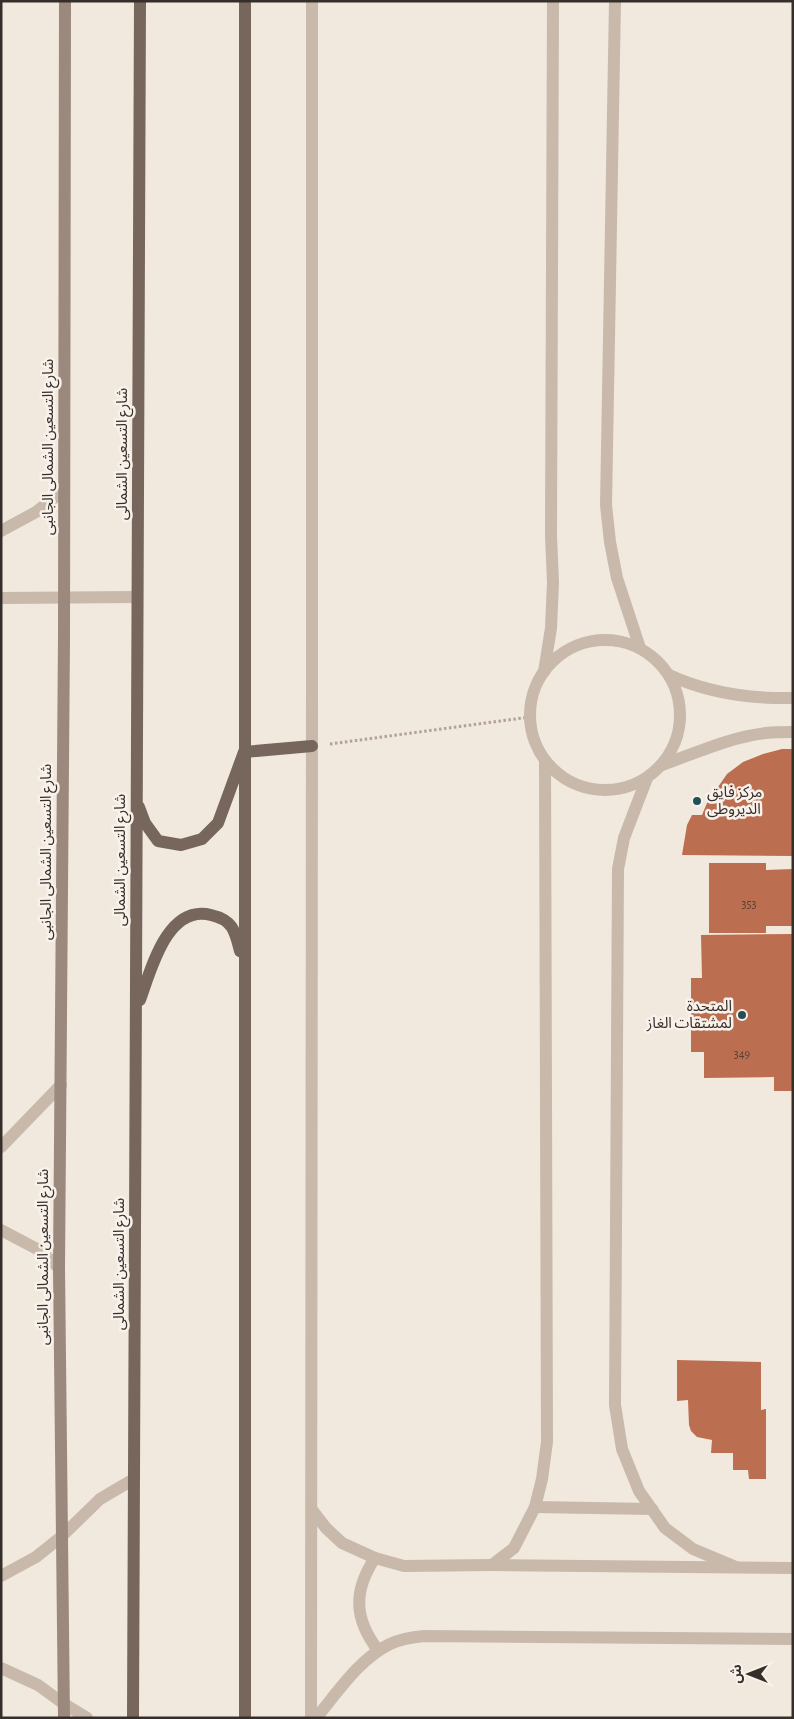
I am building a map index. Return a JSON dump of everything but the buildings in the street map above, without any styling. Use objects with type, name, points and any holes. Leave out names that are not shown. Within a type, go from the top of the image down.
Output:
[{"type":"main road","name":"شارع التسعين الشمالى الجانبى","points":[[64,1718],[59,1268],[64,597],[65,1]]},
{"type":"main road","name":"شارع التسعين الشمالى","points":[[133,1718],[140,1]]},
{"type":"main road","points":[[245,1],[245,1718]]},
{"type":"main road","points":[[244,752],[312,746]]},
{"type":"main road","points":[[136,800],[145,823],[158,841],[181,845],[202,839],[218,823],[244,752]]},
{"type":"main road","points":[[137,1009],[157,953],[165,938],[175,925],[190,916],[206,914],[223,918],[235,931],[245,970]]},
{"type":"street","points":[[311,1718],[312,1]]},
{"type":"street","points":[[544,672],[552,628],[553,582],[553,1]]},
{"type":"street","points":[[615,1],[606,505],[610,542],[617,578],[640,648]]},
{"type":"street","points":[[1,531],[36,512],[64,490]]},
{"type":"street","points":[[1,598],[137,597]]},
{"type":"street","points":[[598,640],[620,641],[640,648],[656,660],[669,675],[678,697],[681,721],[675,744],[662,765],[647,778],[621,790],[593,790],[567,781],[545,762],[534,741],[530,717],[533,693],[544,672],[559,656],[577,645],[598,640]]},
{"type":"street","points":[[669,675],[691,685],[716,692],[768,699],[793,698]]},
{"type":"street","points":[[662,765],[739,738],[765,733],[793,732]]},
{"type":"street","points":[[492,1565],[514,1548],[535,1507],[542,1479],[547,1442],[545,762]]},
{"type":"street","points":[[647,778],[624,838],[618,868],[615,1405],[622,1449],[639,1491],[665,1528],[693,1549],[736,1567]]},
{"type":"street","points":[[1,1147],[61,1085]]},
{"type":"street","points":[[1,1230],[39,1250],[59,1268]]},
{"type":"street","points":[[1,1576],[36,1557],[61,1537],[100,1499],[134,1479]]},
{"type":"street","points":[[535,1507],[652,1510]]},
{"type":"street","points":[[312,1510],[326,1528],[342,1542],[375,1558],[404,1566],[793,1568]]},
{"type":"street","points":[[375,1558],[364,1577],[359,1598],[359,1612],[369,1639],[378,1650]]},
{"type":"street","points":[[316,1718],[365,1660],[378,1650],[408,1638],[424,1636],[793,1639]]},
{"type":"street","points":[[1,1668],[38,1685],[87,1718]]},
{"type":"path","points":[[312,746],[530,717]]},
{"type":"place","name":"مركز فايق الديروطى","points":[[697,801]]},
{"type":"place","name":"المتحدة لمشتقات الغاز","points":[[742,1015]]}]
